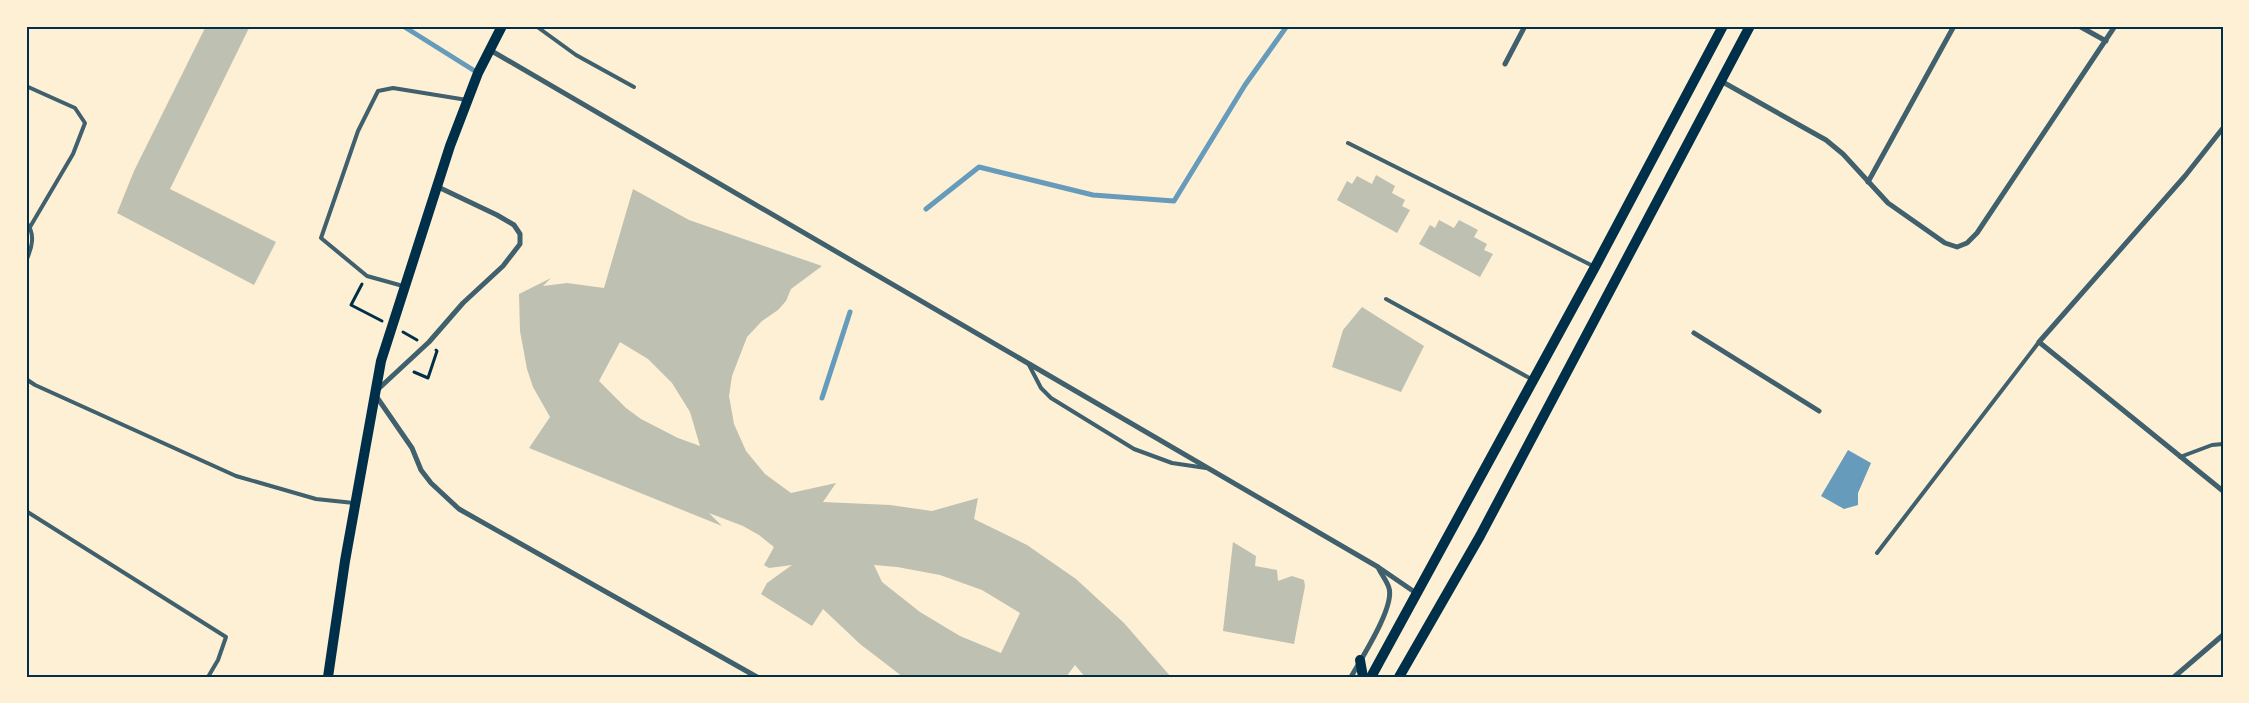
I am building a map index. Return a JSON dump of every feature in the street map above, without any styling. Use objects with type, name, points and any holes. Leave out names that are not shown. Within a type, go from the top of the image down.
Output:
[{"type":"main road","points":[[328,677],[355,504],[374,394],[382,361],[436,186],[467,100],[502,26]]},
{"type":"main road","points":[[1371,677],[1595,267],[1723,26]]},
{"type":"main road","points":[[1399,677],[1485,527],[1750,26]]},
{"type":"main road","points":[[1360,660],[1363,677]]},
{"type":"street","points":[[1505,64],[1525,26]]},
{"type":"street","points":[[1868,182],[1954,26]]},
{"type":"street","points":[[2079,26],[2106,41]]},
{"type":"street","points":[[1721,81],[1826,140],[1843,154],[1888,203],[1945,243],[1956,247],[1966,243],[1976,232],[2115,26]]},
{"type":"street","points":[[490,50],[1378,567],[1416,592]]},
{"type":"street","points":[[2223,128],[2184,176],[2039,342],[2223,492]]},
{"type":"street","points":[[436,186],[514,225],[520,234],[520,244],[513,255],[463,303],[429,342],[374,394],[412,448],[421,470],[459,509],[757,677]]},
{"type":"street","points":[[1694,333],[1819,411]]},
{"type":"street","points":[[1350,677],[1382,621],[1388,602],[1390,589],[1378,567]]},
{"type":"street","points":[[2174,677],[2223,636]]},
{"type":"lane","points":[[536,26],[576,55],[634,87]]},
{"type":"lane","points":[[26,86],[76,108],[85,123],[73,154],[30,227]]},
{"type":"lane","points":[[404,287],[367,276],[321,238],[358,131],[378,91],[393,88],[467,100]]},
{"type":"lane","points":[[1348,143],[1595,267]]},
{"type":"lane","points":[[26,222],[30,227],[33,240],[26,261]]},
{"type":"lane","points":[[1386,298],[1533,380]]},
{"type":"lane","points":[[1877,553],[2039,342]]},
{"type":"lane","points":[[1028,363],[1041,388],[1051,398],[1134,449],[1172,463],[1208,468]]},
{"type":"lane","points":[[26,379],[35,385],[236,476],[316,499],[355,504]]},
{"type":"lane","points":[[2180,457],[2212,445],[2223,444]]},
{"type":"lane","points":[[26,511],[226,637],[218,660],[208,677]]},
{"type":"path","points":[[403,367],[428,378],[437,351]]},
{"type":"water","points":[[1848,450],[1871,463],[1858,493],[1858,505],[1844,509],[1821,496]]},
{"type":"building","points":[[206,26],[250,26],[170,189],[276,242],[254,285],[117,213],[134,171]]},
{"type":"building","points":[[1376,175],[1395,186],[1392,193],[1405,200],[1402,206],[1410,210],[1397,233],[1337,200],[1347,181],[1352,184],[1357,176],[1372,184]]},
{"type":"building","points":[[633,189],[689,220],[822,266],[791,289],[786,301],[778,310],[762,321],[747,337],[732,376],[729,396],[734,424],[746,451],[765,474],[791,493],[836,483],[823,502],[890,505],[932,511],[978,498],[974,519],[1027,545],[1076,579],[1124,623],[1171,677],[1085,677],[1075,665],[1066,677],[903,677],[860,644],[823,609],[812,626],[761,594],[767,583],[792,565],[769,568],[764,565],[774,547],[759,535],[743,526],[709,513],[722,526],[529,448],[550,417],[533,387],[527,369],[520,331],[519,294],[551,278],[543,286],[567,283],[604,288]],"holes":[[[620,342],[648,359],[672,383],[690,412],[700,446],[678,438],[641,419],[626,408],[599,381]],[[874,565],[940,575],[982,590],[1020,613],[1001,653],[960,636],[920,612],[882,582]]]},
{"type":"building","points":[[1439,220],[1454,228],[1459,220],[1478,230],[1474,237],[1487,244],[1484,250],[1493,254],[1480,277],[1419,244],[1430,225],[1435,228]]},
{"type":"building","points":[[1362,307],[1424,346],[1401,392],[1332,367],[1343,330]]},
{"type":"building","points":[[1233,542],[1256,556],[1255,566],[1277,570],[1278,581],[1292,576],[1304,580],[1305,586],[1294,644],[1223,631]]},
{"type":"waterway","points":[[403,26],[478,73]]},
{"type":"waterway","points":[[926,209],[979,167],[1093,195],[1174,201],[1245,85],[1287,26]]},
{"type":"waterway","points":[[822,398],[850,312]]}]
